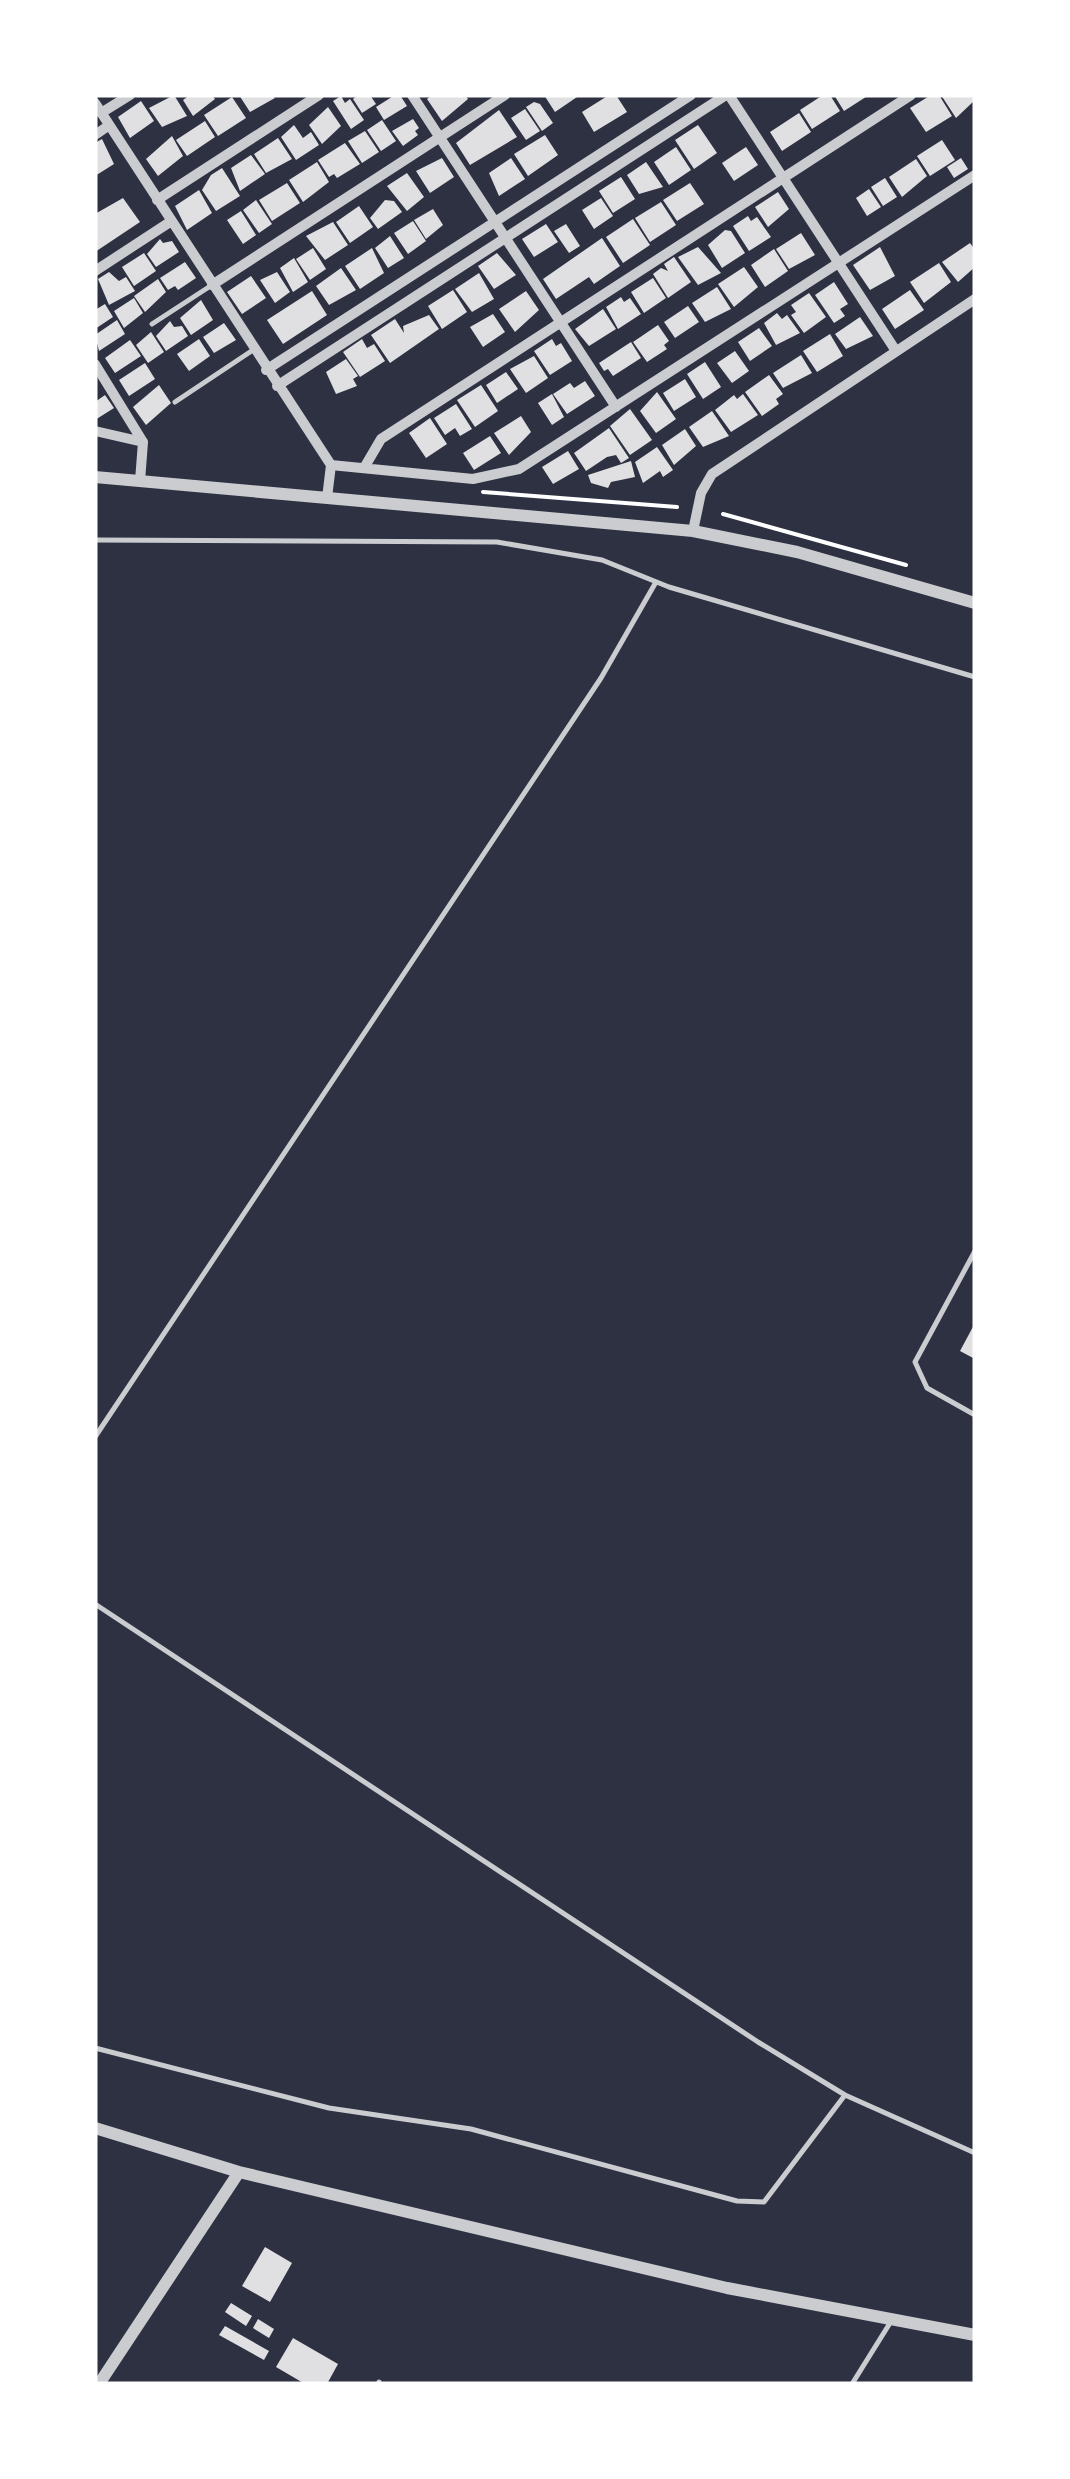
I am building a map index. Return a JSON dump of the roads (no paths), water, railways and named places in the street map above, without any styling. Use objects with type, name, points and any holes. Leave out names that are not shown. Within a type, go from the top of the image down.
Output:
[{"type":"street","points":[[130,95],[98,108],[331,466],[327,498]]},
{"type":"street","points":[[157,200],[319,95]]},
{"type":"street","points":[[412,95],[616,407]]},
{"type":"street","points":[[212,285],[505,95]]},
{"type":"street","points":[[266,370],[691,95]]},
{"type":"street","points":[[277,386],[727,95],[896,351]]},
{"type":"street","points":[[364,468],[380,440],[910,95]]},
{"type":"street","points":[[95,134],[108,126]]},
{"type":"street","points":[[331,466],[473,479],[504,475],[975,175]]},
{"type":"street","points":[[95,270],[170,222]]},
{"type":"street","points":[[694,531],[701,493],[712,474],[975,299]]},
{"type":"street","points":[[95,364],[143,442],[140,481]]},
{"type":"street","points":[[95,432],[143,442]]},
{"type":"street","points":[[95,477],[694,531],[797,552],[975,604]]},
{"type":"street","points":[[95,2128],[239,2172],[727,2288],[975,2334]]},
{"type":"street","points":[[99,2384],[239,2172]]},
{"type":"lane","points":[[152,324],[212,285]]},
{"type":"lane","points":[[175,402],[253,350]]},
{"type":"lane","points":[[95,540],[497,542],[602,560],[656,582],[975,678]]},
{"type":"lane","points":[[95,1437],[600,678],[656,582]]},
{"type":"lane","points":[[975,1250],[915,1362],[927,1388],[975,1415]]},
{"type":"lane","points":[[95,1604],[758,2042],[845,2095],[975,2154]]},
{"type":"lane","points":[[95,2048],[329,2108],[472,2129],[737,2201],[764,2202],[845,2095]]},
{"type":"lane","points":[[852,2384],[893,2319]]}]
